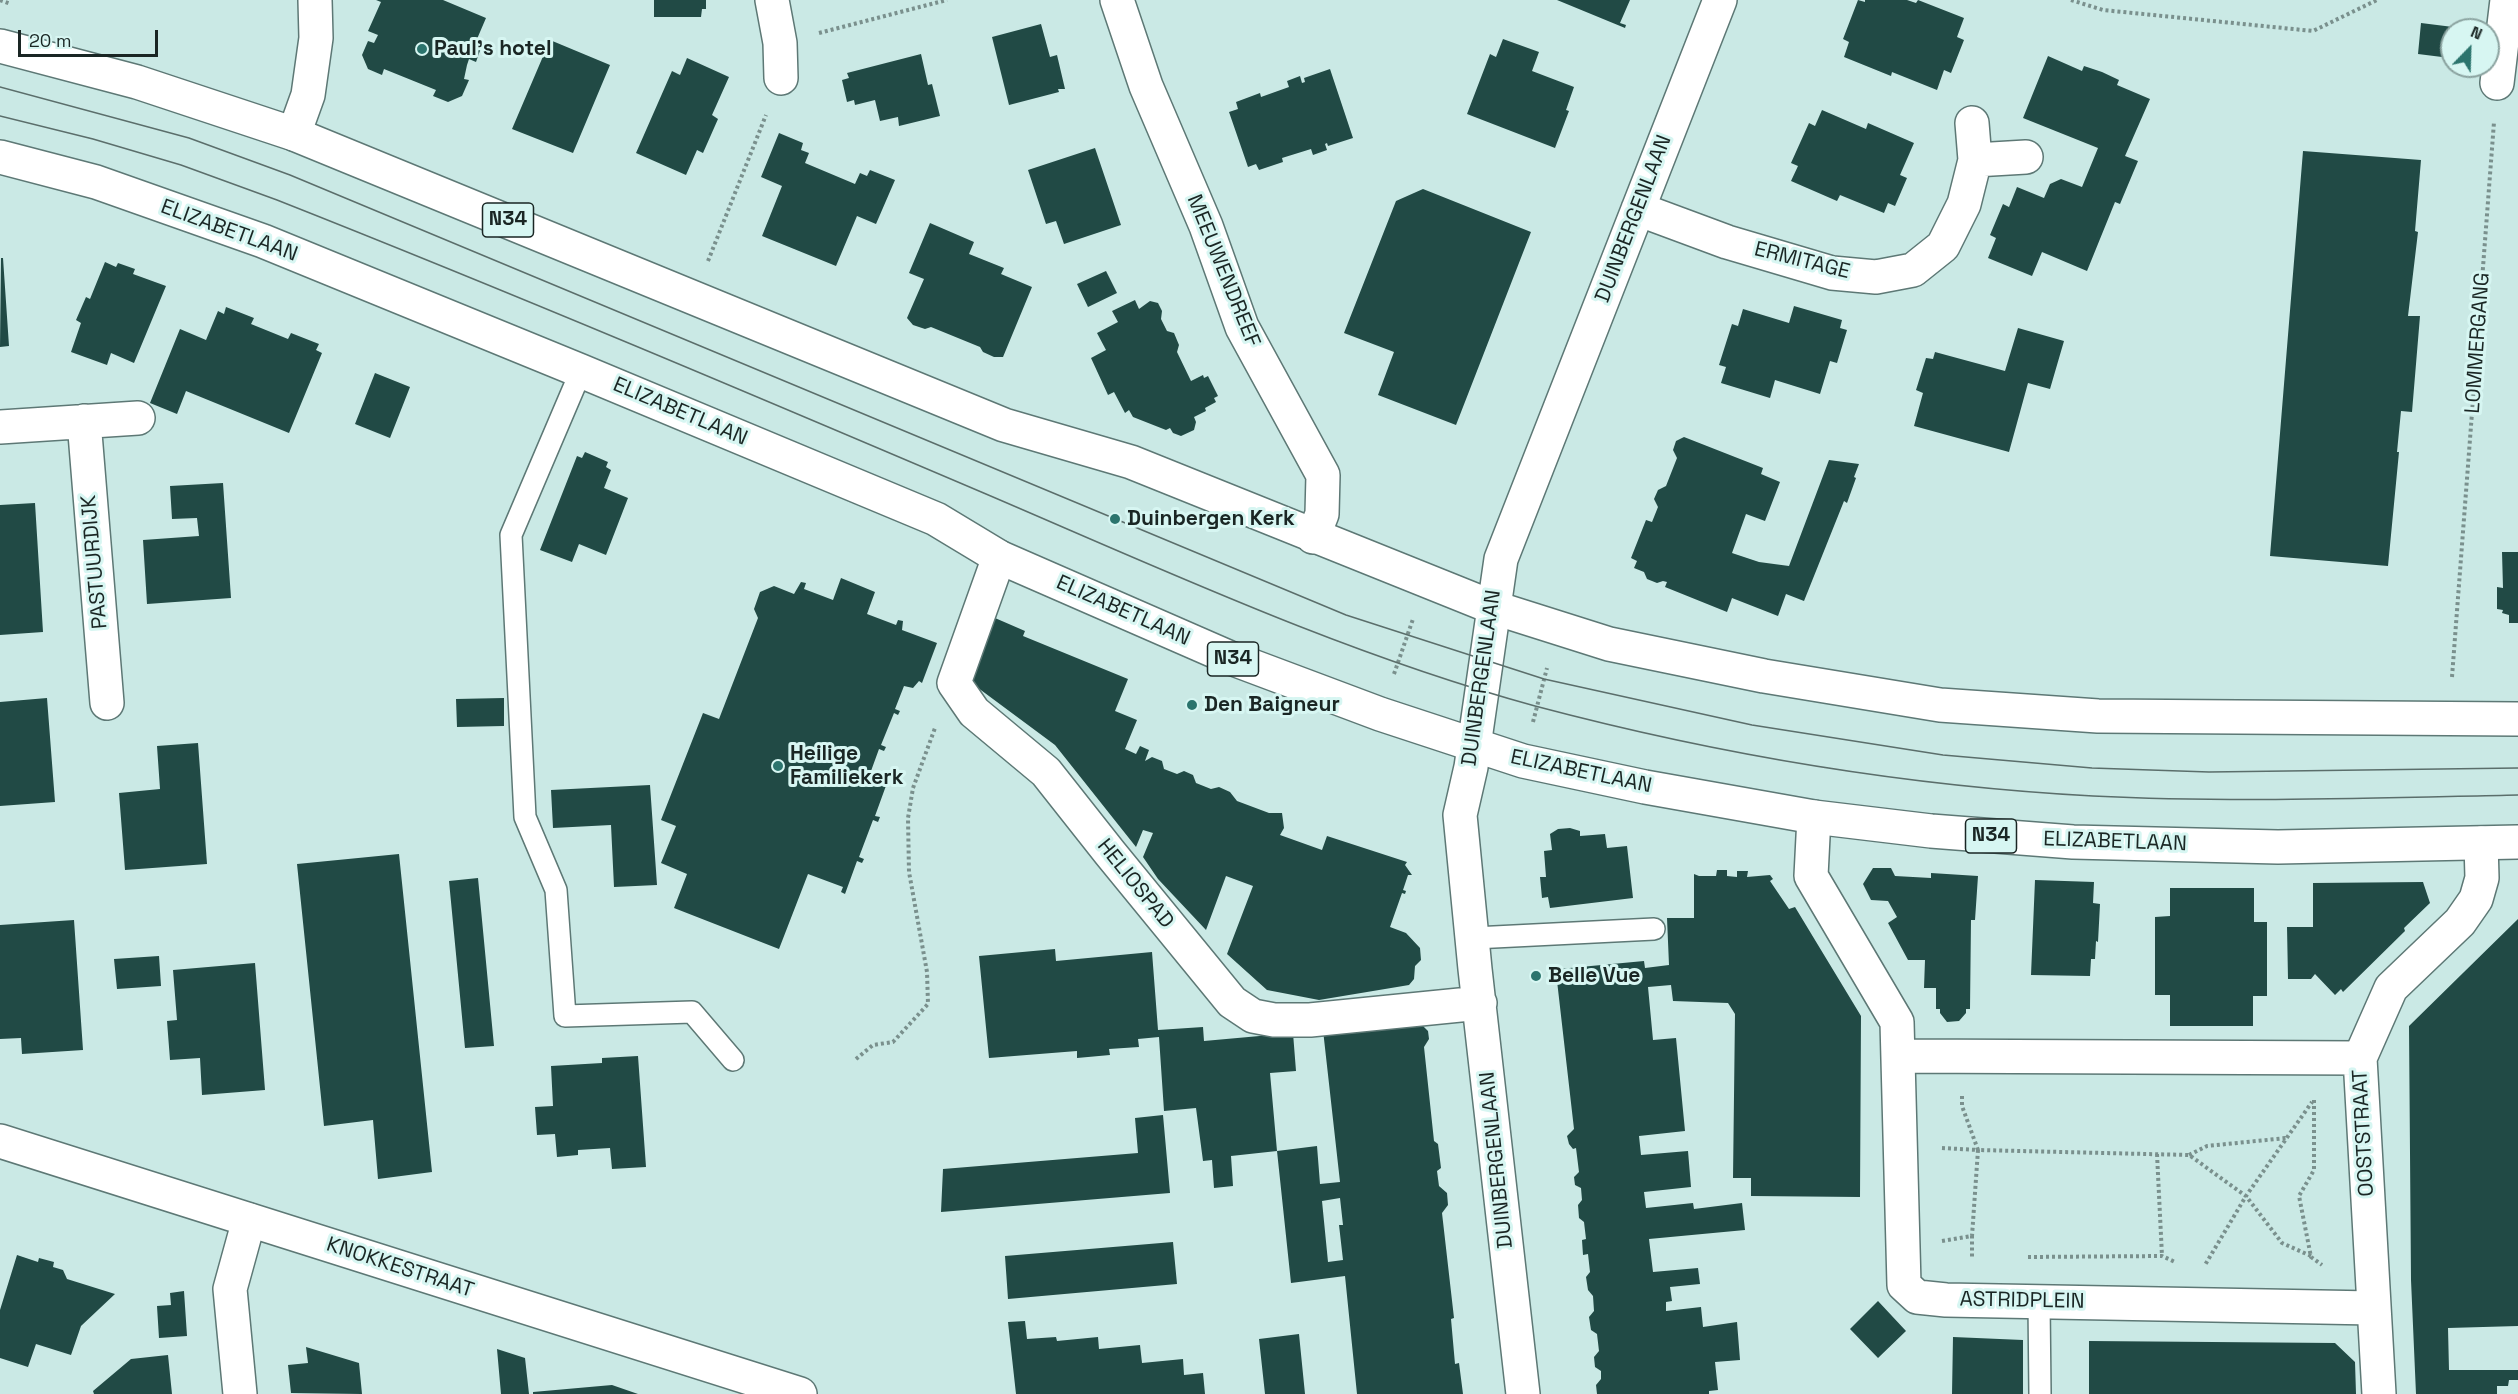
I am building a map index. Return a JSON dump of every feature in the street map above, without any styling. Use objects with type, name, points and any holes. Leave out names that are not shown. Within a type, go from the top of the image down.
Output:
[{"type":"street","points":[[294,134],[308,96],[316,38],[315,0]]},
{"type":"street","points":[[772,0],[780,43],[781,78]]},
{"type":"street","name":"MEEUWENDREEF","points":[[1117,0],[1146,86],[1206,226],[1242,327],[1323,474],[1322,514],[1313,537]]},
{"type":"street","name":"DUINBERGENLAAN","points":[[1523,1394],[1460,815],[1473,746],[1501,559],[1720,0]]},
{"type":"street","points":[[2498,83],[2507,0]]},
{"type":"street","name":"N34","points":[[0,46],[137,82],[294,134],[1004,425],[1131,462],[1492,607],[1609,644],[1764,676],[1940,705],[2098,716],[2518,719]]},
{"type":"street","name":"ERMITAGE","points":[[1638,209],[1727,242],[1832,273],[1876,278],[1913,270],[1943,246],[1964,204],[1975,160],[1972,123]]},
{"type":"street","name":"ELIZABETLAAN","points":[[0,157],[96,182],[263,242],[581,370],[936,519],[999,557],[1228,657],[1380,714],[1523,761],[1645,787],[1814,817],[1931,831],[2073,842],[2278,847],[2518,842]]},
{"type":"street","points":[[1975,160],[2026,157]]},
{"type":"street","points":[[0,427],[138,418]]},
{"type":"street","name":"PASTUURDIJK","points":[[84,421],[107,703]]},
{"type":"street","points":[[954,683],[999,557]]},
{"type":"street","name":"HELIOSPAD","points":[[954,683],[974,712],[1046,772],[1232,1002],[1253,1016],[1274,1020],[1310,1020],[1480,1003]]},
{"type":"street","name":"ASTRIDPLEIN","points":[[1814,817],[1811,876],[1897,1022],[1904,1285],[1917,1297],[1946,1300],[2039,1302],[2201,1289],[2373,1308]]},
{"type":"street","name":"OOSTSTRAAT","points":[[2379,1394],[2360,1058],[2391,988],[2460,922],[2476,899],[2481,878],[2481,843]]},
{"type":"street","points":[[1899,1056],[2360,1058]]},
{"type":"street","name":"KNOKKESTRAAT","points":[[0,1141],[800,1394]]},
{"type":"street","points":[[240,1394],[230,1289],[249,1220]]},
{"type":"lane","points":[[581,370],[511,535],[525,817],[555,890],[565,1016],[692,1012],[733,1060]]},
{"type":"lane","points":[[1474,938],[1654,928]]},
{"type":"lane","points":[[2039,1302],[2040,1394]]},
{"type":"path","points":[[780,43],[947,0]]},
{"type":"path","points":[[2071,0],[2103,10],[2313,31],[2377,0]]},
{"type":"path","points":[[692,296],[710,258],[781,78]]},
{"type":"path","name":"LOMMERGANG","points":[[2452,686],[2498,83]]},
{"type":"path","points":[[1380,714],[1426,581]]},
{"type":"path","points":[[1523,761],[1558,628]]},
{"type":"path","points":[[856,1059],[873,1046],[893,1042],[928,1004],[927,972],[909,872],[908,818],[913,788],[954,683]]},
{"type":"path","points":[[1965,1056],[1962,1106],[1978,1150],[1971,1258],[1983,1258]]},
{"type":"path","points":[[2019,1257],[2162,1256],[2201,1289],[2246,1196],[2312,1102]]},
{"type":"path","points":[[1901,1147],[2189,1155],[2207,1146],[2286,1138]]},
{"type":"path","points":[[2157,1154],[2162,1256]]},
{"type":"path","points":[[2189,1155],[2246,1196],[2282,1242],[2312,1257]]},
{"type":"path","points":[[1903,1247],[1972,1236]]},
{"type":"building","name":"Paul's hotel","points":[[376,0],[443,0],[486,18],[477,39],[483,42],[476,62],[469,59],[467,65],[464,79],[469,80],[462,96],[448,102],[433,96],[436,90],[384,69],[382,75],[368,69],[362,55],[368,41],[374,43],[378,35],[368,31],[381,2]]},
{"type":"building","points":[[654,0],[706,0],[706,9],[702,9],[701,17],[654,17]]},
{"type":"building","points":[[1557,0],[1630,0],[1620,23],[1626,25],[1625,28]]},
{"type":"building","points":[[1858,0],[1865,2],[1865,0],[1907,0],[1916,3],[1918,0],[1964,18],[1957,37],[1964,40],[1951,73],[1944,70],[1937,90],[1892,72],[1891,76],[1844,57],[1849,42],[1843,39]]},
{"type":"building","points":[[2421,23],[2440,25],[2440,57],[2418,54]]},
{"type":"building","points":[[1041,24],[1050,57],[1057,55],[1065,89],[1058,89],[1059,92],[1009,105],[992,37]]},
{"type":"building","points":[[1503,39],[1539,52],[1532,71],[1574,87],[1566,110],[1569,111],[1555,148],[1467,114],[1490,54],[1496,57]]},
{"type":"building","points":[[550,40],[610,65],[573,153],[512,129]]},
{"type":"building","points":[[921,54],[928,85],[932,84],[940,116],[899,126],[898,117],[880,121],[875,100],[855,105],[854,100],[847,102],[842,80],[849,78],[847,73]]},
{"type":"building","points":[[2048,56],[2082,71],[2084,66],[2102,72],[2119,80],[2117,85],[2150,99],[2125,156],[2138,161],[2120,204],[2115,202],[2087,271],[2042,252],[2032,276],[1988,258],[1996,238],[1990,235],[2003,204],[2009,207],[2017,187],[2044,198],[2050,184],[2061,179],[2082,187],[2098,148],[2023,118]]},
{"type":"building","points":[[687,58],[729,77],[712,115],[718,119],[703,153],[697,150],[686,175],[636,153],[672,71],[680,75]]},
{"type":"building","points":[[1330,69],[1353,138],[1328,146],[1327,143],[1325,144],[1327,150],[1313,155],[1311,149],[1282,158],[1283,162],[1259,170],[1256,164],[1248,167],[1229,112],[1238,109],[1236,102],[1260,93],[1261,97],[1289,87],[1287,81],[1300,76],[1302,83],[1305,82],[1304,78]]},
{"type":"building","points":[[1822,110],[1866,129],[1868,123],[1914,143],[1900,175],[1907,178],[1895,206],[1888,203],[1884,213],[1840,195],[1837,201],[1791,181],[1798,166],[1791,163],[1809,123],[1815,126]]},
{"type":"building","points":[[779,133],[803,143],[801,150],[809,153],[805,163],[855,184],[860,173],[867,176],[870,170],[895,180],[876,224],[857,216],[836,266],[762,236],[782,186],[761,177]]},
{"type":"building","points":[[1095,148],[1121,225],[1064,244],[1056,221],[1046,224],[1028,170]]},
{"type":"building","points":[[2303,151],[2421,160],[2415,231],[2418,232],[2408,316],[2420,316],[2412,412],[2401,411],[2388,566],[2270,556]]},
{"type":"building","points":[[1423,189],[1531,232],[1456,425],[1378,395],[1394,352],[1344,333],[1396,201]]},
{"type":"building","points":[[930,223],[974,242],[969,254],[1004,268],[1001,274],[1032,287],[1003,357],[994,357],[983,352],[980,347],[931,327],[925,329],[913,325],[907,318],[924,279],[909,273]]},
{"type":"building","points":[[1,258],[3,258],[9,346],[0,347]]},
{"type":"building","points":[[105,262],[116,267],[118,263],[135,269],[133,274],[166,286],[134,363],[111,353],[107,365],[71,352],[81,323],[76,320],[86,297],[90,299]]},
{"type":"building","points":[[1106,271],[1117,293],[1088,307],[1077,284]]},
{"type":"building","points":[[1135,300],[1139,309],[1150,301],[1158,303],[1162,311],[1161,319],[1167,331],[1174,333],[1179,345],[1177,352],[1191,381],[1203,375],[1204,378],[1208,376],[1218,396],[1214,398],[1216,402],[1205,408],[1206,411],[1194,417],[1196,422],[1194,430],[1181,436],[1173,433],[1170,428],[1166,430],[1133,417],[1129,410],[1125,413],[1114,392],[1108,395],[1091,358],[1106,350],[1097,333],[1118,322],[1112,311]]},
{"type":"building","points":[[1794,306],[1842,320],[1840,328],[1847,330],[1837,363],[1830,361],[1820,394],[1775,380],[1770,398],[1721,383],[1726,367],[1719,365],[1732,324],[1738,326],[1743,309],[1789,323]]},
{"type":"building","points":[[226,307],[254,318],[251,324],[288,339],[291,333],[319,344],[316,350],[322,353],[289,433],[186,391],[177,414],[150,403],[180,329],[206,340],[218,311],[224,314]]},
{"type":"building","points":[[2018,328],[2064,341],[2050,389],[2028,383],[2009,452],[1914,426],[1923,393],[1916,390],[1926,358],[1933,359],[1935,352],[2005,371]]},
{"type":"building","points":[[375,373],[410,387],[390,438],[355,424]]},
{"type":"building","points":[[1684,437],[1763,468],[1761,474],[1780,482],[1765,521],[1746,514],[1732,553],[1759,562],[1789,566],[1829,460],[1859,464],[1847,503],[1844,501],[1804,601],[1786,594],[1778,616],[1732,598],[1727,612],[1665,587],[1667,582],[1657,583],[1647,579],[1644,572],[1634,568],[1637,561],[1631,558],[1646,520],[1652,522],[1658,507],[1654,499],[1658,490],[1666,486],[1677,458],[1673,450],[1676,441]]},
{"type":"building","points":[[585,452],[608,462],[606,467],[611,470],[604,488],[628,498],[606,555],[579,544],[572,562],[540,550],[577,456],[582,458]]},
{"type":"building","points":[[223,483],[231,598],[147,604],[143,540],[199,536],[197,518],[172,519],[170,486]]},
{"type":"building","points":[[35,503],[43,632],[0,635],[0,505]]},
{"type":"building","points":[[2502,552],[2518,552],[2518,623],[2509,623],[2509,615],[2497,609],[2497,587],[2503,588]]},
{"type":"building","name":"Heilige Familiekerk","points":[[841,578],[875,592],[867,614],[896,625],[898,620],[903,621],[902,630],[937,643],[922,683],[919,681],[913,688],[904,686],[895,709],[900,711],[898,715],[894,713],[881,745],[886,747],[884,751],[879,749],[867,782],[881,786],[883,782],[887,783],[875,816],[880,817],[878,822],[873,820],[859,857],[864,859],[862,863],[857,861],[845,894],[841,892],[843,887],[808,874],[779,949],[674,908],[687,874],[661,863],[676,826],[661,820],[703,713],[719,719],[758,618],[754,609],[760,592],[774,586],[794,594],[801,582],[806,583],[804,589],[833,600]]},
{"type":"building","points":[[995,618],[1025,631],[1023,636],[1128,679],[1115,711],[1137,720],[1125,749],[1136,754],[1140,746],[1149,750],[1145,761],[1152,757],[1162,761],[1164,769],[1177,774],[1184,771],[1193,775],[1196,783],[1211,789],[1219,787],[1230,792],[1237,801],[1269,813],[1282,813],[1284,828],[1280,835],[1322,850],[1327,836],[1407,862],[1405,865],[1412,875],[1408,875],[1403,890],[1406,891],[1405,894],[1402,893],[1390,927],[1406,933],[1420,948],[1421,960],[1415,966],[1414,979],[1409,985],[1319,1000],[1267,990],[1227,954],[1253,886],[1226,876],[1206,930],[1158,879],[1143,857],[1153,833],[1143,830],[1136,847],[1055,745],[966,679],[989,622],[993,623]]},
{"type":"building","points":[[47,698],[55,802],[0,806],[0,702]]},
{"type":"building","points":[[504,698],[504,726],[457,727],[456,699]]},
{"type":"building","points":[[198,743],[207,864],[125,870],[119,793],[160,789],[157,746]]},
{"type":"building","points":[[650,785],[657,885],[614,887],[611,825],[553,828],[551,790]]},
{"type":"building","points":[[1570,828],[1580,831],[1580,836],[1605,834],[1607,848],[1627,846],[1633,898],[1550,908],[1548,897],[1542,898],[1540,877],[1546,877],[1544,851],[1552,850],[1550,834],[1558,829]]},
{"type":"building","points":[[399,854],[432,1172],[378,1179],[373,1120],[324,1126],[297,864]]},
{"type":"building","points":[[1873,868],[1891,868],[1895,876],[1931,878],[1931,873],[1978,876],[1975,920],[1971,920],[1970,1009],[1966,1009],[1966,1013],[1959,1021],[1947,1022],[1940,1013],[1940,1009],[1936,1009],[1936,988],[1924,988],[1925,960],[1908,960],[1888,923],[1897,917],[1888,901],[1871,900],[1863,884]]},
{"type":"building","points":[[1717,870],[1727,870],[1727,876],[1737,877],[1737,871],[1748,871],[1747,877],[1770,875],[1773,879],[1770,881],[1789,909],[1795,907],[1861,1016],[1860,1197],[1751,1196],[1751,1178],[1733,1178],[1735,1014],[1728,1003],[1673,1001],[1671,985],[1648,987],[1653,1040],[1676,1038],[1685,1131],[1639,1136],[1641,1155],[1688,1151],[1691,1187],[1644,1192],[1646,1208],[1693,1203],[1694,1209],[1742,1203],[1745,1230],[1649,1239],[1653,1272],[1698,1268],[1700,1284],[1670,1287],[1672,1301],[1666,1302],[1666,1311],[1701,1307],[1703,1327],[1737,1322],[1740,1360],[1715,1362],[1718,1390],[1709,1391],[1709,1394],[1597,1394],[1596,1385],[1601,1379],[1601,1371],[1595,1367],[1594,1357],[1599,1351],[1597,1334],[1591,1330],[1589,1317],[1594,1311],[1593,1296],[1588,1290],[1586,1277],[1590,1272],[1588,1254],[1583,1255],[1582,1240],[1586,1239],[1584,1222],[1579,1218],[1578,1205],[1582,1200],[1581,1188],[1575,1185],[1574,1177],[1579,1172],[1576,1148],[1573,1149],[1569,1144],[1567,1136],[1574,1129],[1556,972],[1553,969],[1555,967],[1559,969],[1644,961],[1645,968],[1669,965],[1667,918],[1694,918],[1694,874],[1716,876]]},
{"type":"building","points":[[478,878],[494,1046],[465,1048],[449,881]]},
{"type":"building","points":[[2035,880],[2094,882],[2093,903],[2100,904],[2098,942],[2096,941],[2095,959],[2091,959],[2090,976],[2031,975]]},
{"type":"building","points":[[2423,882],[2430,903],[2343,992],[2341,989],[2335,995],[2315,974],[2311,979],[2288,979],[2287,927],[2313,927],[2313,883]]},
{"type":"building","points":[[2170,888],[2254,888],[2254,922],[2267,922],[2267,996],[2253,996],[2253,1026],[2170,1026],[2170,995],[2155,995],[2155,917],[2170,916]]},
{"type":"building","points":[[2518,919],[2518,1326],[2448,1328],[2449,1370],[2518,1370],[2518,1380],[2509,1380],[2508,1386],[2497,1386],[2497,1394],[2416,1394],[2411,1280],[2409,1026]]},
{"type":"building","points":[[74,920],[83,1050],[22,1054],[21,1038],[0,1039],[0,925]]},
{"type":"building","points":[[1055,949],[1056,961],[1152,952],[1158,1030],[1203,1027],[1204,1041],[1293,1033],[1296,1071],[1270,1073],[1277,1151],[1231,1156],[1233,1186],[1214,1188],[1212,1160],[1203,1161],[1196,1108],[1164,1111],[1159,1037],[1138,1039],[1139,1047],[1109,1049],[1110,1055],[1077,1058],[1077,1051],[989,1058],[979,956]]},
{"type":"building","points":[[159,956],[161,986],[117,989],[114,959]]},
{"type":"building","points":[[255,963],[265,1090],[202,1095],[200,1058],[170,1060],[167,1021],[177,1020],[173,970]]},
{"type":"building","points":[[1422,1025],[1428,1031],[1429,1039],[1424,1047],[1434,1141],[1438,1144],[1441,1168],[1437,1171],[1439,1186],[1447,1193],[1448,1205],[1442,1213],[1454,1318],[1451,1319],[1455,1364],[1459,1363],[1463,1394],[1357,1394],[1345,1276],[1291,1283],[1277,1151],[1317,1146],[1320,1184],[1340,1182],[1323,1030]],"holes":[[[1340,1198],[1343,1225],[1339,1225],[1343,1260],[1328,1262],[1322,1201]]]},
{"type":"building","points":[[638,1056],[646,1167],[612,1169],[610,1148],[578,1150],[578,1155],[557,1157],[555,1134],[537,1135],[535,1107],[553,1106],[551,1066],[602,1063],[602,1058]]},
{"type":"building","points":[[1163,1115],[1170,1193],[941,1212],[943,1169],[1138,1153],[1135,1118]]},
{"type":"building","points":[[1173,1242],[1177,1284],[1008,1299],[1005,1256]]},
{"type":"building","points":[[17,1255],[38,1262],[39,1258],[54,1262],[53,1267],[63,1270],[67,1279],[115,1294],[81,1326],[71,1355],[36,1344],[28,1367],[0,1358],[0,1310]]},
{"type":"building","points":[[184,1291],[187,1336],[159,1338],[157,1306],[171,1305],[170,1293]]},
{"type":"building","points":[[1878,1301],[1906,1331],[1878,1358],[1850,1329]]},
{"type":"building","points":[[1025,1321],[1027,1339],[1056,1337],[1057,1341],[1098,1337],[1099,1349],[1140,1345],[1142,1363],[1183,1359],[1184,1375],[1203,1373],[1205,1394],[1016,1394],[1008,1322]]},
{"type":"building","points":[[1299,1334],[1305,1394],[1265,1394],[1259,1339]]},
{"type":"building","points":[[1953,1337],[2023,1340],[2023,1394],[1952,1394]]},
{"type":"building","points":[[2089,1341],[2335,1343],[2355,1362],[2356,1394],[2089,1394]]},
{"type":"building","points":[[306,1347],[359,1363],[362,1394],[291,1393],[288,1365],[308,1363]]},
{"type":"building","points":[[497,1349],[525,1358],[529,1394],[501,1394]]},
{"type":"building","points":[[168,1355],[172,1394],[94,1394],[93,1391],[131,1359]]},
{"type":"building","points":[[612,1385],[638,1394],[533,1394],[533,1392]]},
{"type":"tram line","points":[[0,87],[189,138],[290,175],[1346,615],[1544,679],[1752,725],[1943,755],[2092,768],[2209,772],[2518,768]]},
{"type":"tram line","points":[[0,116],[93,139],[181,165],[277,200],[633,345],[1257,609],[1394,662],[1535,706],[1672,739],[1742,753],[1882,776],[2023,791],[2093,796],[2199,799],[2518,795]]},
{"type":"place","name":"Paul's hotel","points":[[422,49]]},
{"type":"place","name":"Duinbergen Kerk","points":[[1115,519]]},
{"type":"place","name":"Den Baigneur","points":[[1192,705]]},
{"type":"place","name":"Heilige Familiekerk","points":[[778,766]]},
{"type":"place","name":"Belle Vue","points":[[1536,976]]}]
